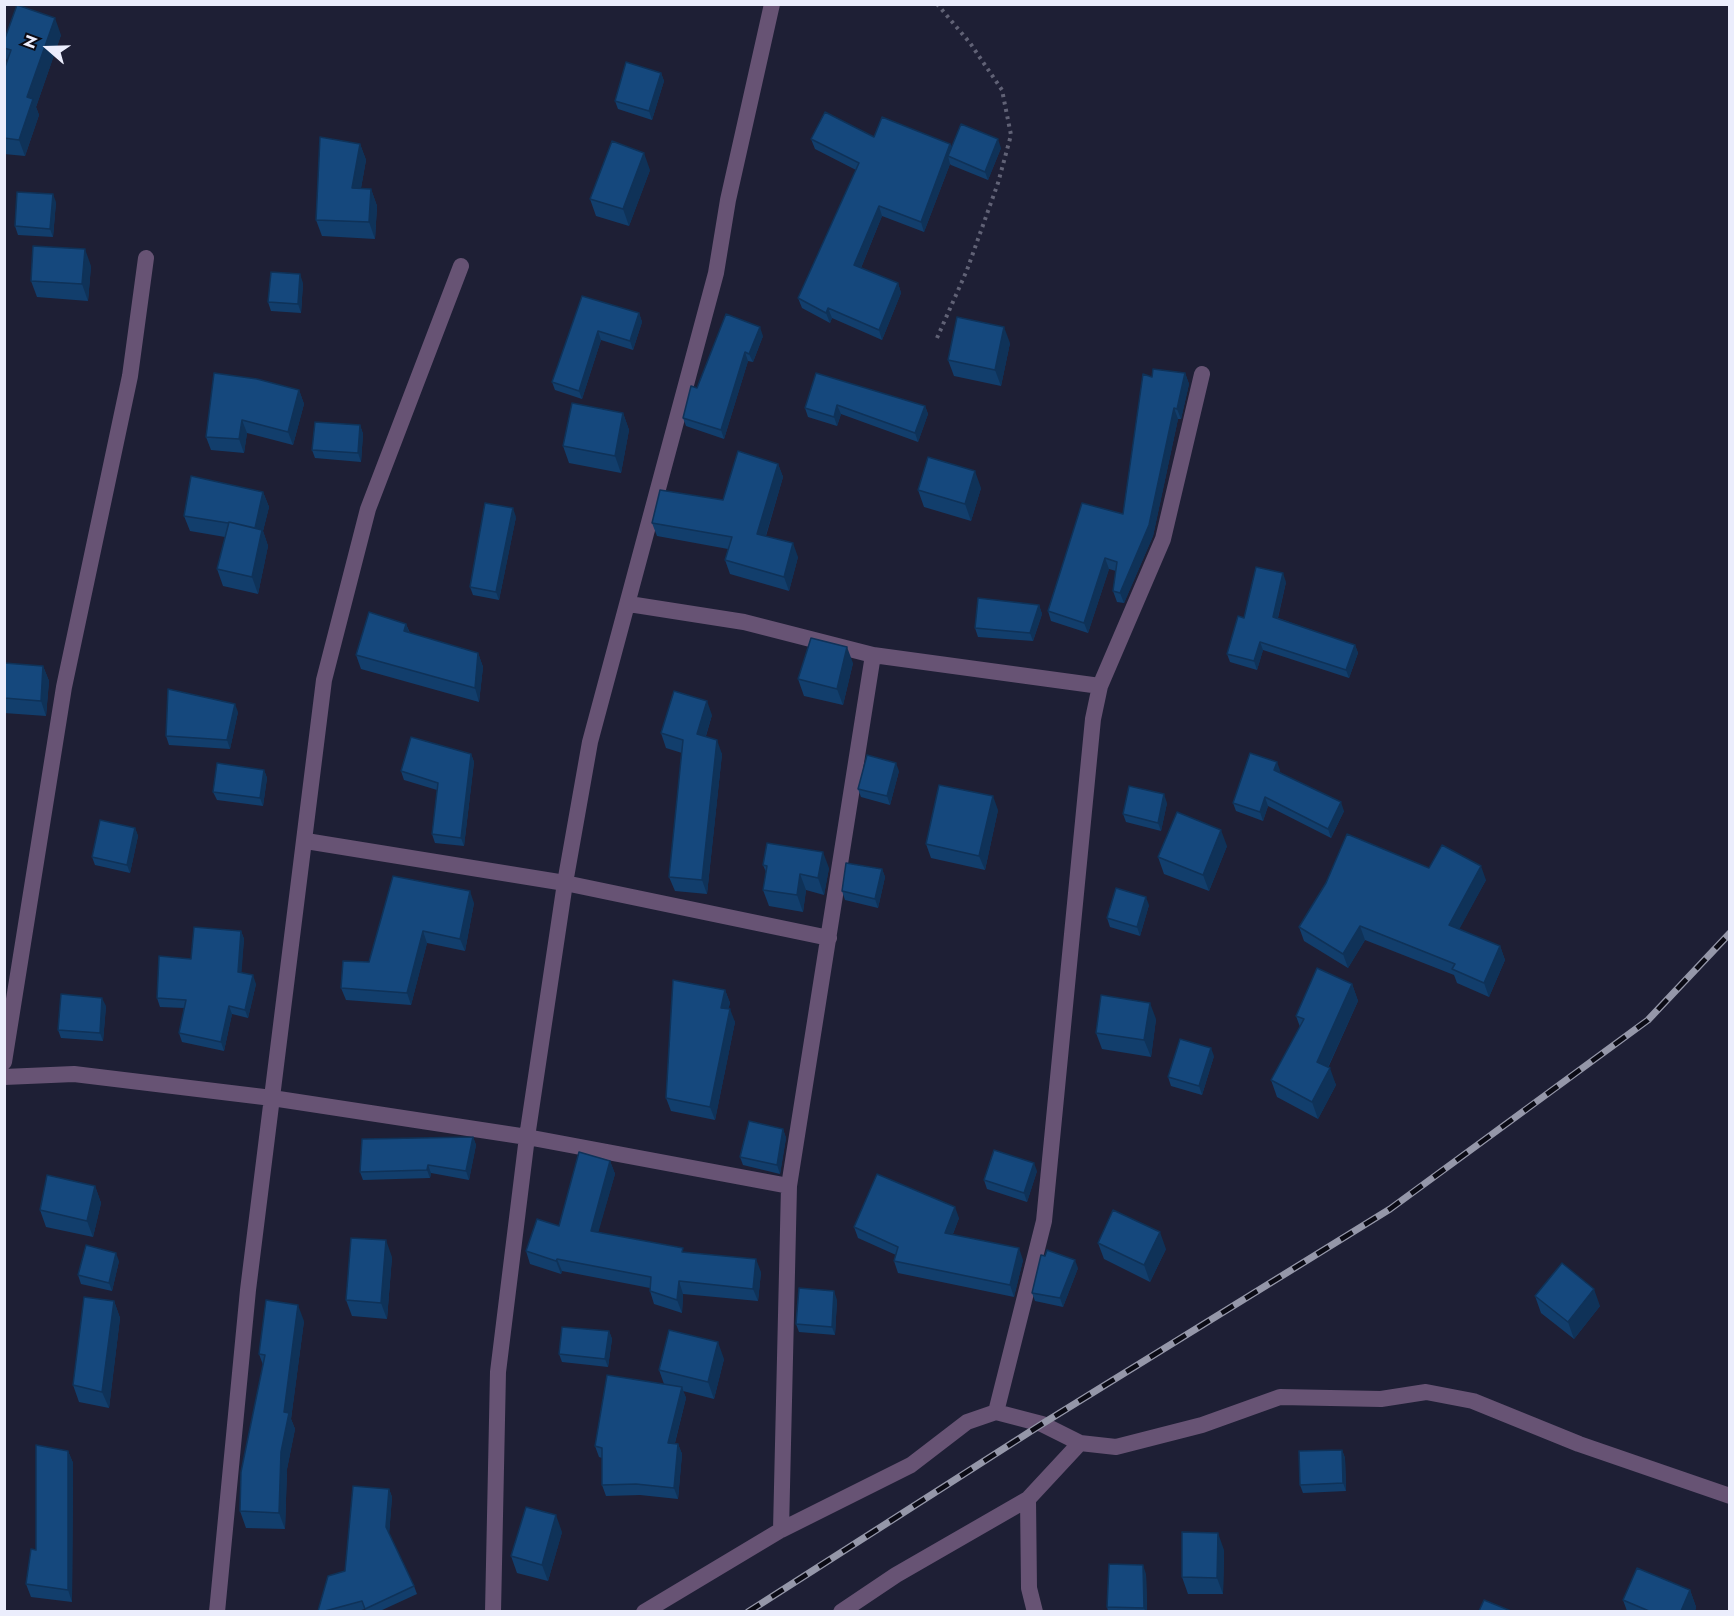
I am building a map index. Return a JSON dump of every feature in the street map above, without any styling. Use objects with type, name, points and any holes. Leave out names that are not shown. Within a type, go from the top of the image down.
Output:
[{"type":"street","points":[[493,1611],[498,1372],[527,1137],[565,883],[590,742],[629,604],[716,273],[728,200],[772,4]]},
{"type":"street","points":[[4,1062],[64,687],[130,376],[146,258]]},
{"type":"street","points":[[217,1611],[248,1290],[306,841],[324,681],[368,509],[461,266]]},
{"type":"street","points":[[996,1412],[1044,1221],[1093,719],[1100,686],[1163,539],[1202,374]]},
{"type":"street","points":[[629,604],[744,622],[873,655],[1100,686]]},
{"type":"street","points":[[781,1530],[789,1186],[873,655]]},
{"type":"street","points":[[306,841],[565,883],[829,938]]},
{"type":"street","points":[[4,1077],[74,1074],[272,1098],[527,1137],[789,1186]]},
{"type":"street","points":[[644,1611],[781,1530],[911,1465],[967,1422],[996,1412],[1042,1424],[1080,1443],[1116,1447],[1202,1425],[1280,1397],[1381,1399],[1426,1392],[1473,1401],[1579,1444],[1730,1496]]},
{"type":"street","points":[[841,1611],[896,1575],[1028,1499],[1080,1443]]},
{"type":"street","points":[[1028,1499],[1029,1588],[1035,1611]]},
{"type":"path","points":[[937,4],[970,43],[1002,90],[1011,135],[998,183],[967,270],[937,338]]},
{"type":"building","points":[[17,5],[55,18],[27,97],[33,99],[19,140],[4,138],[4,70],[11,50],[4,48],[4,41]]},
{"type":"building","points":[[626,62],[661,73],[649,111],[615,101]]},
{"type":"building","points":[[825,112],[874,137],[882,117],[950,144],[921,222],[879,206],[854,265],[898,283],[879,330],[828,308],[826,313],[798,298],[859,163],[811,139]]},
{"type":"building","points":[[961,124],[998,139],[985,172],[948,156]]},
{"type":"building","points":[[320,137],[360,144],[352,188],[371,189],[369,222],[316,220]]},
{"type":"building","points":[[612,141],[644,153],[623,209],[590,199]]},
{"type":"building","points":[[17,192],[53,194],[50,229],[15,226]]},
{"type":"building","points":[[33,246],[85,249],[82,284],[31,281]]},
{"type":"building","points":[[271,272],[300,274],[298,304],[268,302]]},
{"type":"building","points":[[582,296],[639,313],[630,341],[598,331],[579,391],[552,382]]},
{"type":"building","points":[[726,314],[760,327],[749,354],[745,352],[721,430],[683,418],[691,386],[697,388]]},
{"type":"building","points":[[957,317],[1004,327],[995,370],[948,360]]},
{"type":"building","points":[[1153,369],[1185,373],[1177,409],[1174,408],[1149,525],[1120,593],[1113,591],[1117,562],[1105,558],[1084,623],[1048,611],[1082,503],[1123,514],[1143,374],[1152,377]]},
{"type":"building","points":[[214,373],[257,379],[299,390],[288,432],[242,420],[239,439],[206,437]]},
{"type":"building","points":[[816,373],[925,406],[915,433],[837,405],[834,417],[805,408]]},
{"type":"building","points":[[572,403],[623,413],[615,456],[563,446]]},
{"type":"building","points":[[315,422],[360,425],[358,453],[312,450]]},
{"type":"building","points":[[738,451],[778,464],[757,534],[793,543],[784,577],[725,560],[732,537],[652,523],[660,490],[723,500]]},
{"type":"building","points":[[928,457],[975,471],[965,504],[918,490]]},
{"type":"building","points":[[191,476],[263,492],[255,528],[184,516]]},
{"type":"building","points":[[485,503],[513,508],[496,592],[470,587]]},
{"type":"building","points":[[229,522],[262,530],[252,577],[217,569]]},
{"type":"building","points":[[1256,567],[1283,573],[1273,617],[1355,645],[1346,670],[1260,642],[1254,661],[1227,654],[1238,616],[1244,618]]},
{"type":"building","points":[[978,598],[1039,605],[1030,633],[975,628]]},
{"type":"building","points":[[369,612],[406,624],[404,631],[478,653],[475,688],[356,655]]},
{"type":"building","points":[[811,638],[847,647],[837,689],[798,679]]},
{"type":"building","points":[[4,663],[43,666],[41,701],[4,698]]},
{"type":"building","points":[[168,689],[235,704],[227,740],[166,736]]},
{"type":"building","points":[[674,691],[707,701],[697,734],[717,740],[702,880],[669,877],[683,740],[661,733]]},
{"type":"building","points":[[411,737],[471,754],[461,838],[432,834],[438,783],[401,771]]},
{"type":"building","points":[[1250,753],[1277,762],[1274,770],[1341,802],[1328,829],[1265,797],[1260,812],[1233,803]]},
{"type":"building","points":[[867,755],[896,763],[887,796],[858,789]]},
{"type":"building","points":[[217,763],[264,770],[260,798],[213,792]]},
{"type":"building","points":[[939,785],[993,796],[979,856],[926,844]]},
{"type":"building","points":[[1129,786],[1164,794],[1158,823],[1123,814]]},
{"type":"building","points":[[1177,812],[1221,830],[1203,875],[1158,857]]},
{"type":"building","points":[[100,820],[135,828],[127,865],[92,857]]},
{"type":"building","points":[[1347,834],[1429,868],[1442,845],[1481,866],[1449,925],[1500,946],[1484,983],[1452,969],[1455,964],[1360,926],[1343,954],[1299,927],[1326,883]]},
{"type":"building","points":[[767,843],[823,852],[818,878],[800,874],[797,895],[763,890],[767,866],[763,865]]},
{"type":"building","points":[[846,863],[882,869],[875,899],[842,891]]},
{"type":"building","points":[[393,876],[470,891],[460,939],[423,931],[407,993],[341,988],[343,961],[369,962]]},
{"type":"building","points":[[1116,888],[1146,897],[1137,927],[1107,918]]},
{"type":"building","points":[[194,927],[241,931],[238,972],[253,975],[245,1010],[229,1006],[221,1042],[179,1033],[186,1000],[157,998],[159,956],[191,959]]},
{"type":"building","points":[[1317,968],[1352,984],[1317,1062],[1330,1068],[1312,1102],[1271,1080],[1304,1019],[1296,1016]]},
{"type":"building","points":[[673,980],[725,990],[721,1008],[730,1009],[710,1107],[666,1098]]},
{"type":"building","points":[[61,994],[102,998],[100,1033],[58,1030]]},
{"type":"building","points":[[1101,995],[1150,1003],[1144,1040],[1096,1033]]},
{"type":"building","points":[[1180,1039],[1211,1048],[1199,1086],[1168,1077]]},
{"type":"building","points":[[749,1121],[783,1129],[777,1165],[740,1157]]},
{"type":"building","points":[[473,1137],[466,1171],[428,1165],[427,1170],[360,1172],[362,1139]]},
{"type":"building","points":[[994,1150],[1034,1163],[1024,1193],[984,1180]]},
{"type":"building","points":[[579,1152],[610,1161],[591,1231],[683,1248],[682,1252],[756,1259],[753,1289],[679,1281],[677,1300],[650,1291],[651,1277],[557,1259],[556,1261],[526,1251],[537,1219],[559,1226]]},
{"type":"building","points":[[877,1174],[955,1207],[945,1233],[1019,1248],[1010,1285],[894,1261],[898,1247],[854,1227]]},
{"type":"building","points":[[47,1175],[95,1186],[87,1221],[40,1210]]},
{"type":"building","points":[[1113,1210],[1160,1232],[1144,1265],[1098,1243]]},
{"type":"building","points":[[351,1238],[386,1240],[381,1303],[346,1300]]},
{"type":"building","points":[[86,1245],[116,1253],[109,1283],[78,1275]]},
{"type":"building","points":[[1047,1250],[1075,1260],[1060,1298],[1032,1293],[1041,1255],[1045,1256]]},
{"type":"building","points":[[1562,1263],[1594,1289],[1568,1322],[1535,1296]]},
{"type":"building","points":[[799,1288],[834,1291],[832,1327],[796,1324]]},
{"type":"building","points":[[84,1297],[114,1301],[102,1392],[73,1385]]},
{"type":"building","points":[[266,1300],[298,1305],[284,1412],[289,1413],[281,1452],[279,1513],[240,1511],[241,1472],[265,1355],[259,1354]]},
{"type":"building","points":[[562,1327],[609,1331],[605,1359],[559,1354]]},
{"type":"building","points":[[669,1330],[718,1342],[708,1382],[659,1370]]},
{"type":"building","points":[[607,1375],[682,1387],[668,1443],[678,1444],[674,1488],[636,1484],[602,1485],[602,1448],[595,1446]]},
{"type":"building","points":[[36,1445],[68,1451],[68,1590],[26,1584],[31,1549],[36,1550]]},
{"type":"building","points":[[1342,1450],[1343,1483],[1300,1485],[1299,1451]]},
{"type":"building","points":[[353,1486],[389,1489],[386,1527],[414,1586],[365,1609],[362,1601],[318,1611],[328,1576],[345,1571]]},
{"type":"building","points":[[526,1507],[556,1515],[542,1565],[511,1556]]},
{"type":"building","points":[[1182,1532],[1218,1533],[1217,1578],[1182,1577]]},
{"type":"building","points":[[1109,1564],[1143,1565],[1144,1608],[1107,1607]]},
{"type":"building","points":[[1637,1568],[1690,1590],[1681,1611],[1649,1611],[1623,1600]]},
{"type":"building","points":[[1484,1600],[1511,1611],[1479,1611]]},
{"type":"railway","points":[[748,1612],[1042,1424],[1390,1209],[1648,1020],[1730,933]]}]
